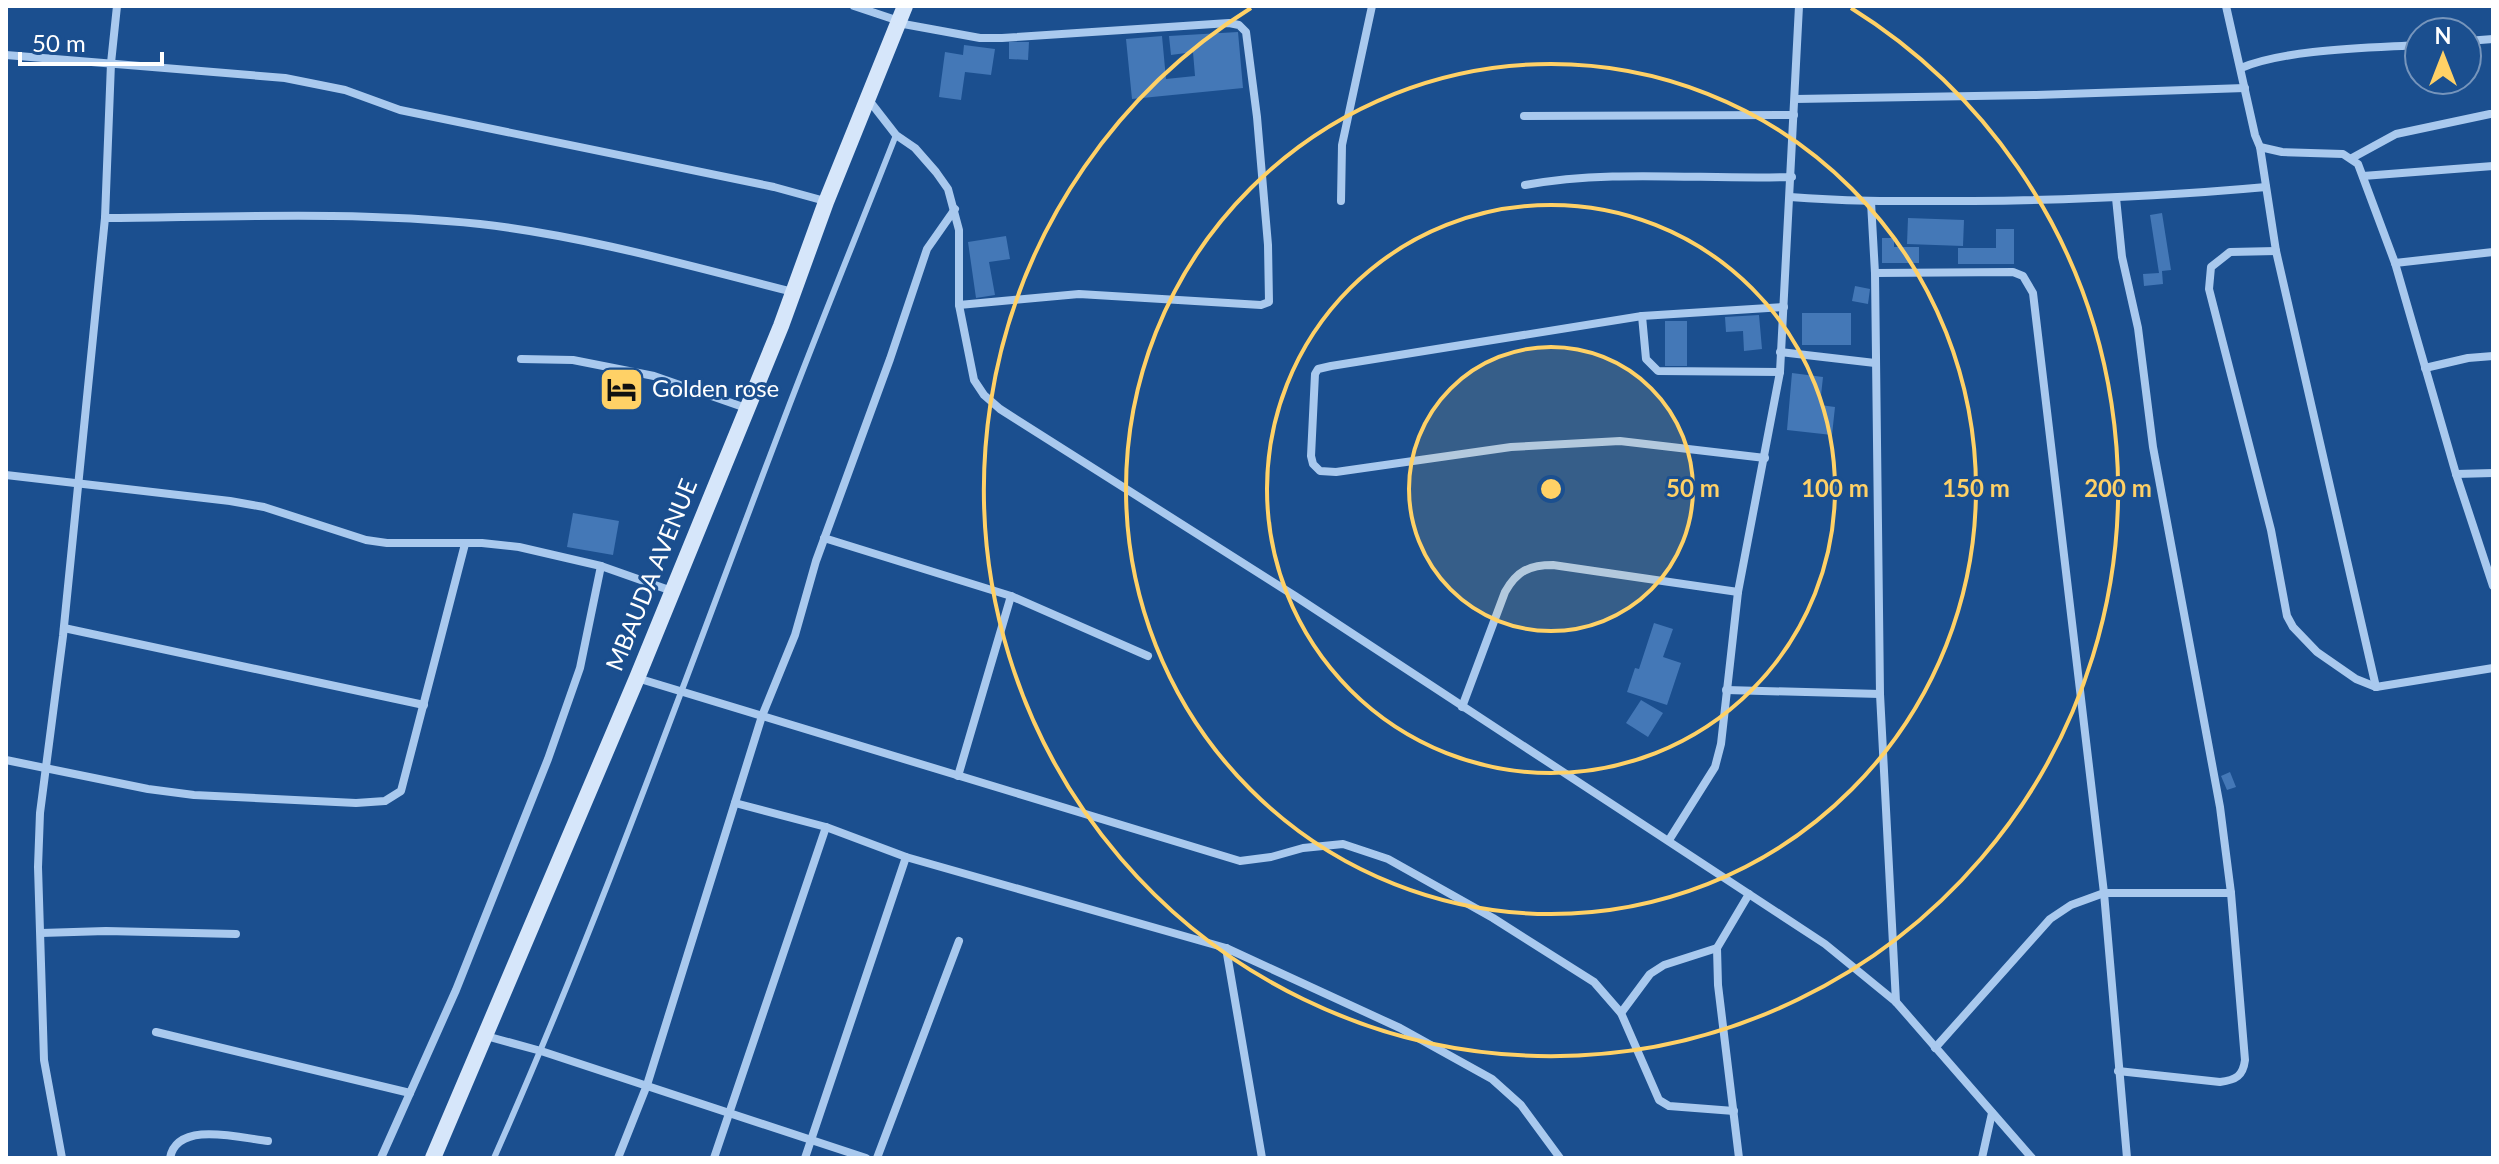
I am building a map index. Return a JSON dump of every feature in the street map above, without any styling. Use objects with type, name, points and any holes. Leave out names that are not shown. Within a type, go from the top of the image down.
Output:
[{"type":"street","points":[[62,1158],[44,1060],[38,867],[40,813],[64,628],[105,218],[111,63],[117,6]]},
{"type":"street","points":[[854,6],[898,23],[980,38],[1229,23],[1239,25],[1246,32],[1268,245],[1269,302],[1261,305],[1079,294],[959,305]]},
{"type":"street","name":"MBAUDA AVENUE","points":[[433,1158],[637,678],[905,6]]},
{"type":"street","points":[[1341,201],[1342,145],[1372,6]]},
{"type":"street","points":[[1669,840],[1715,767],[1724,721],[1738,592],[1780,372],[1799,6]]},
{"type":"street","points":[[2226,6],[2260,147],[2276,251],[2376,687]]},
{"type":"street","points":[[2241,68],[2257,62],[2312,54],[2403,46]]},
{"type":"street","points":[[6,55],[285,78],[345,90],[400,110],[774,187],[826,202]]},
{"type":"street","points":[[1795,99],[2245,88]]},
{"type":"street","points":[[868,99],[896,135],[915,148],[948,189],[959,230],[959,305],[974,380],[984,395],[1000,409],[1295,596],[1825,944],[1896,1002],[2032,1158]]},
{"type":"street","points":[[2352,158],[2396,134],[2490,114]]},
{"type":"street","points":[[1524,116],[1794,115]]},
{"type":"street","points":[[2260,147],[2271,151],[2343,154],[2358,164],[2395,263],[2456,474],[2493,586]]},
{"type":"street","points":[[2363,176],[2493,166]]},
{"type":"street","points":[[1525,185],[1563,178],[1792,177]]},
{"type":"street","points":[[1790,197],[1871,202],[2116,198],[2266,187]]},
{"type":"street","points":[[2116,198],[2122,257],[2138,328],[2153,447],[2220,807],[2231,893],[2245,1060],[2243,1070],[2232,1081],[2118,1071]]},
{"type":"street","points":[[1871,202],[1875,273],[1880,694],[1896,1002]]},
{"type":"street","points":[[618,1158],[647,1085],[762,716],[795,635],[824,538],[927,249],[955,209]]},
{"type":"street","points":[[105,218],[285,216],[477,224],[536,232],[664,259],[793,292]]},
{"type":"street","points":[[2276,251],[2230,252],[2211,267],[2209,289],[2271,530],[2287,616],[2293,627],[2317,652],[2356,679],[2376,687],[2493,668]]},
{"type":"street","points":[[2395,263],[2493,252]]},
{"type":"street","points":[[1875,273],[2013,272],[2023,276],[2033,293],[2104,893],[2127,1158]]},
{"type":"street","points":[[1765,458],[1620,441],[1511,447],[1336,472],[1320,471],[1313,464],[1311,456],[1315,374],[1318,369],[1642,316],[1784,307]]},
{"type":"street","points":[[1642,316],[1646,359],[1658,371],[1780,372]]},
{"type":"street","points":[[1780,352],[1875,363]]},
{"type":"street","points":[[2425,368],[2493,356]]},
{"type":"street","points":[[521,359],[573,360],[654,376],[746,408]]},
{"type":"street","points":[[2456,474],[2493,473]]},
{"type":"street","points":[[6,475],[253,505],[366,540],[387,543],[519,547],[601,566],[672,591]]},
{"type":"street","points":[[824,538],[1011,596],[1148,656]]},
{"type":"street","points":[[6,760],[148,789],[194,795],[356,803],[385,801],[401,791],[465,544]]},
{"type":"street","points":[[1462,707],[1505,592],[1513,577],[1524,569],[1553,565],[1738,592]]},
{"type":"street","points":[[381,1158],[456,990],[548,759],[580,668],[601,566]]},
{"type":"street","points":[[958,776],[1011,596]]},
{"type":"street","points":[[64,628],[424,705]]},
{"type":"street","points":[[637,678],[1240,861],[1303,848],[1343,844],[1388,859],[1493,918],[1594,982],[1621,1013],[1659,1100],[1669,1106],[1734,1111]]},
{"type":"street","points":[[1726,690],[1880,694]]},
{"type":"street","points":[[735,803],[826,827],[906,857],[1226,948],[1400,1028],[1492,1079],[1521,1105],[1560,1158]]},
{"type":"street","points":[[714,1158],[826,827]]},
{"type":"street","points":[[805,1158],[906,857]]},
{"type":"street","points":[[1935,1048],[2050,919],[2071,905],[2104,893],[2231,893]]},
{"type":"street","points":[[1739,1158],[1718,985],[1717,948],[1749,894]]},
{"type":"street","points":[[41,933],[236,934]]},
{"type":"street","points":[[877,1158],[959,941]]},
{"type":"street","points":[[1226,948],[1262,1158]]},
{"type":"street","points":[[1621,1013],[1650,974],[1664,965],[1717,948]]},
{"type":"street","points":[[156,1032],[410,1093]]},
{"type":"street","points":[[486,1036],[647,1085],[866,1158]]},
{"type":"street","points":[[1982,1158],[1992,1113]]},
{"type":"street","points":[[170,1158],[172,1148],[185,1138],[206,1133],[268,1141]]},
{"type":"lane","points":[[494,1158],[541,1051],[896,135]]},
{"type":"building","points":[[1238,32],[1243,88],[1132,99],[1126,39],[1162,36],[1166,79],[1195,76],[1193,52],[1171,55],[1169,36]]},
{"type":"building","points":[[1009,42],[1029,42],[1028,60],[1009,59]]},
{"type":"building","points":[[964,45],[995,49],[991,75],[965,72],[961,100],[939,97],[945,52],[963,55]]},
{"type":"building","points":[[2162,213],[2171,270],[2162,271],[2163,284],[2144,286],[2143,274],[2159,273],[2150,215]]},
{"type":"building","points":[[1908,218],[1964,220],[1963,246],[1907,244]]},
{"type":"building","points":[[1996,229],[2014,229],[2014,264],[1958,264],[1958,248],[1996,248]]},
{"type":"building","points":[[1006,236],[1010,259],[989,262],[995,295],[976,298],[968,242]]},
{"type":"building","points":[[1882,238],[1894,238],[1894,247],[1919,247],[1919,263],[1882,263]]},
{"type":"building","points":[[1855,286],[1870,289],[1868,304],[1852,301]]},
{"type":"building","points":[[1802,313],[1851,313],[1851,345],[1802,345]]},
{"type":"building","points":[[1759,315],[1762,349],[1744,351],[1743,331],[1726,332],[1725,317]]},
{"type":"building","points":[[1665,321],[1687,321],[1687,366],[1665,366]]},
{"type":"building","points":[[1792,373],[1823,377],[1820,405],[1835,407],[1832,435],[1787,430]]},
{"type":"building","points":[[573,513],[619,521],[613,555],[567,547]]},
{"type":"building","points":[[1654,623],[1673,629],[1663,657],[1681,663],[1667,705],[1627,692],[1635,668],[1639,669]]},
{"type":"building","points":[[1641,700],[1663,713],[1648,737],[1626,723]]},
{"type":"building","points":[[2230,772],[2236,787],[2227,790],[2221,776]]},
{"type":"place","name":"Golden rose","points":[[621,389]]}]
